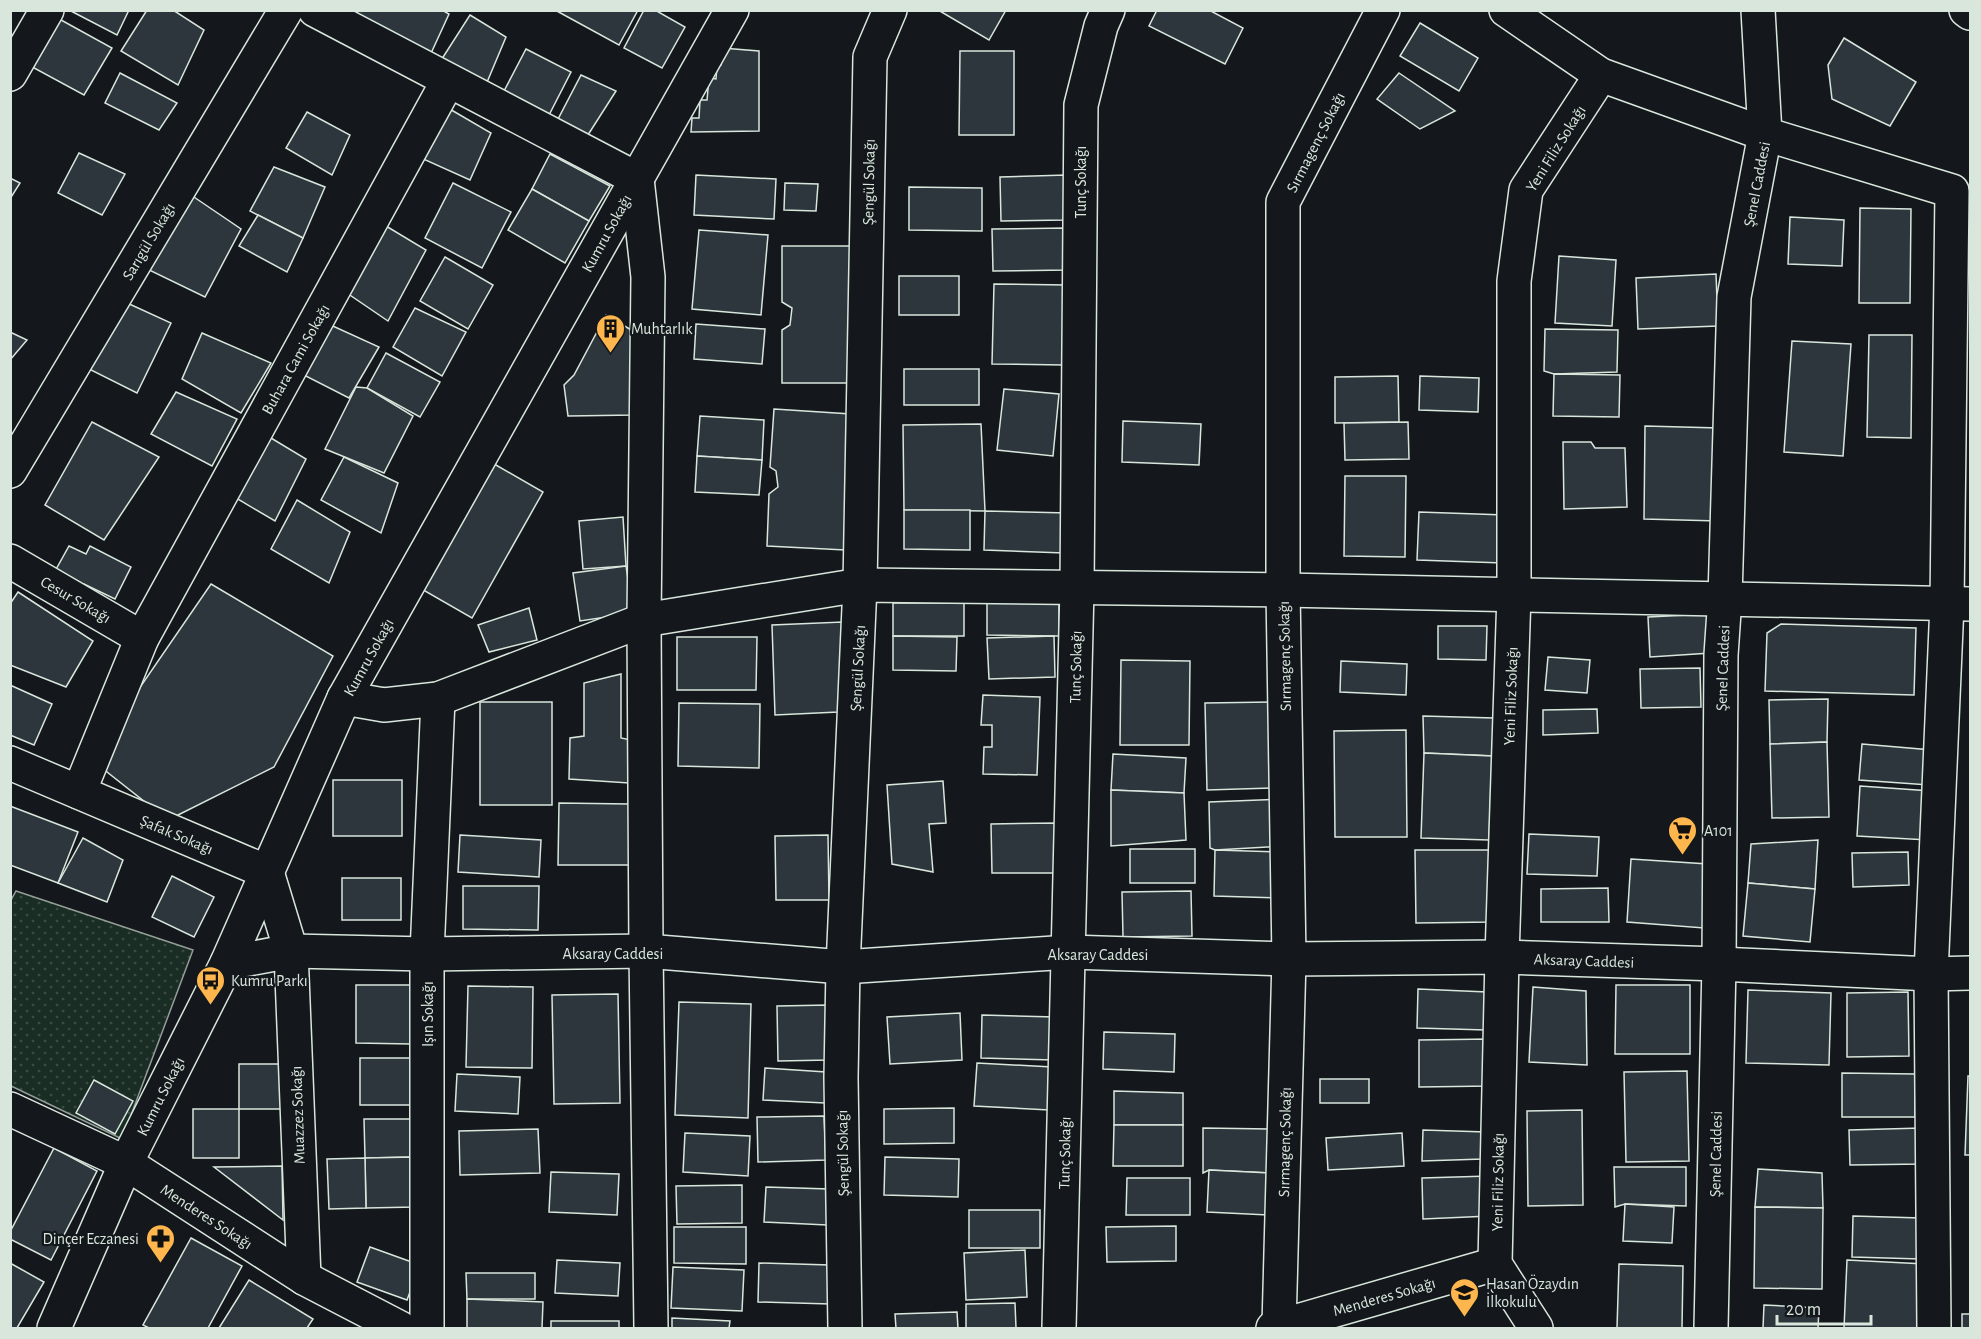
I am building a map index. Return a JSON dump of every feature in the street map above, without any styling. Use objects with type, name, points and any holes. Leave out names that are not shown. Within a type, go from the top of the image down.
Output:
[{"type":"street","points":[[10,74],[47,10]]},
{"type":"street","name":"Sarıgül Sokağı","points":[[10,471],[286,10]]},
{"type":"street","points":[[315,10],[637,179],[648,277],[645,620],[646,951],[651,1329]]},
{"type":"street","name":"Kumru Sokağı","points":[[54,1329],[126,1163],[228,963],[344,698],[732,10]]},
{"type":"street","name":"Şengül Sokağı","points":[[845,1329],[841,1078],[843,968],[861,585],[870,57],[890,10]]},
{"type":"street","name":"Tunç Sokağı","points":[[1059,1329],[1077,588],[1081,105],[1101,26],[1108,10]]},
{"type":"street","name":"Sırmagenç Sokağı","points":[[1276,1327],[1289,959],[1283,590],[1283,202],[1383,10]]},
{"type":"street","points":[[1506,10],[1601,75],[1765,134],[1952,191],[1959,604],[1931,974],[1934,1329]]},
{"type":"street","name":"Şenel Caddesi","points":[[1711,1329],[1719,964],[1721,655],[1725,597],[1734,297],[1765,134],[1758,10]]},
{"type":"street","points":[[1966,10],[1971,13]]},
{"type":"street","name":"Yeni Filiz Sokağı","points":[[1495,1264],[1514,594],[1514,281],[1526,190],[1601,75]]},
{"type":"street","name":"Buhara Cami Sokağı","points":[[79,792],[142,638],[448,81]]},
{"type":"street","name":"Cesur Sokağı","points":[[10,561],[142,638]]},
{"type":"street","points":[[344,698],[384,705],[438,699],[645,620],[861,585],[1725,597],[1959,604]]},
{"type":"street","name":"Işın Sokağı","points":[[427,1329],[427,954],[438,699]]},
{"type":"street","name":"Şafak Sokağı","points":[[10,763],[267,872]]},
{"type":"street","points":[[267,872],[291,951]]},
{"type":"street","name":"Aksaray Caddesi","points":[[228,963],[291,951],[427,954],[646,951],[843,968],[1069,952],[1289,959],[1502,957],[1931,974],[1971,973]]},
{"type":"street","name":"Muazzez Sokağı","points":[[291,951],[304,1278]]},
{"type":"street","name":"Menderes Sokağı","points":[[10,1109],[126,1163],[304,1278],[400,1329]]},
{"type":"street","points":[[1495,1264],[1536,1329]]},
{"type":"street","name":"Menderes Sokağı","points":[[1276,1327],[1495,1264]]},
{"type":"green space","points":[[16,891],[193,950],[122,1139],[11,1086],[10,902]]},
{"type":"building","points":[[69,10],[129,10],[117,35]]},
{"type":"building","points":[[147,10],[173,10],[204,30],[178,85],[121,51]]},
{"type":"building","points":[[358,10],[442,10],[449,14],[427,62],[354,18]]},
{"type":"building","points":[[555,10],[638,10],[619,45]]},
{"type":"building","points":[[644,10],[655,10],[685,27],[662,68],[624,48]]},
{"type":"building","points":[[938,10],[1006,10],[989,40]]},
{"type":"building","points":[[1157,10],[1209,10],[1243,28],[1225,64],[1149,26]]},
{"type":"building","points":[[52,15],[112,48],[84,95],[23,62]]},
{"type":"building","points":[[470,15],[506,37],[485,87],[438,65]]},
{"type":"building","points":[[1420,23],[1478,58],[1459,91],[1400,56]]},
{"type":"building","points":[[1844,38],[1916,82],[1890,126],[1832,99],[1828,65]]},
{"type":"building","points":[[722,48],[759,51],[759,131],[691,132],[692,118],[699,118],[700,100],[707,100],[709,78],[716,79],[717,65],[721,65]]},
{"type":"building","points":[[526,49],[571,72],[548,117],[503,93]]},
{"type":"building","points":[[960,51],[1014,51],[1014,135],[959,135]]},
{"type":"building","points":[[120,73],[177,103],[159,130],[105,103]]},
{"type":"building","points":[[1399,73],[1455,111],[1420,129],[1377,99]]},
{"type":"building","points":[[581,75],[616,91],[586,138],[556,123]]},
{"type":"building","points":[[448,108],[491,133],[470,180],[421,158]]},
{"type":"building","points":[[307,112],[350,135],[332,175],[286,148]]},
{"type":"building","points":[[79,153],[125,174],[102,215],[58,193]]},
{"type":"building","points":[[550,154],[610,186],[589,221],[532,189]]},
{"type":"building","points":[[274,167],[325,187],[303,238],[250,211]]},
{"type":"building","points":[[696,175],[776,179],[774,219],[694,215]]},
{"type":"building","points":[[1066,175],[1066,220],[1001,221],[1000,177]]},
{"type":"building","points":[[10,178],[20,183],[10,199]]},
{"type":"building","points":[[453,183],[511,212],[482,268],[425,238]]},
{"type":"building","points":[[785,183],[818,184],[816,211],[784,210]]},
{"type":"building","points":[[909,187],[982,188],[982,231],[909,230]]},
{"type":"building","points":[[532,189],[589,221],[565,263],[508,230]]},
{"type":"building","points":[[188,193],[241,229],[205,297],[145,268]]},
{"type":"building","points":[[1860,208],[1911,209],[1910,303],[1859,303]]},
{"type":"building","points":[[258,215],[303,238],[287,272],[239,246]]},
{"type":"building","points":[[1790,217],[1844,220],[1842,266],[1788,264]]},
{"type":"building","points":[[381,223],[426,250],[388,321],[344,291]]},
{"type":"building","points":[[1066,228],[1067,270],[993,271],[992,229]]},
{"type":"building","points":[[699,230],[768,235],[761,315],[692,309]]},
{"type":"building","points":[[782,246],[854,246],[853,383],[782,383],[782,330],[790,325],[792,308],[782,302]]},
{"type":"building","points":[[1559,256],[1616,260],[1612,326],[1555,323]]},
{"type":"building","points":[[445,257],[493,285],[468,329],[420,301]]},
{"type":"building","points":[[1716,274],[1718,326],[1638,329],[1636,278]]},
{"type":"building","points":[[899,276],[959,276],[959,315],[899,315]]},
{"type":"building","points":[[994,284],[1066,285],[1064,365],[992,364]]},
{"type":"building","points":[[125,302],[171,323],[137,393],[89,369]]},
{"type":"building","points":[[415,308],[466,332],[442,376],[393,347]]},
{"type":"building","name":"Muhtarlık","points":[[606,315],[633,331],[634,415],[568,416],[564,385],[574,375]]},
{"type":"building","points":[[324,322],[379,347],[349,398],[294,370]]},
{"type":"building","points":[[696,324],[765,329],[762,364],[694,359]]},
{"type":"building","points":[[1545,329],[1618,330],[1617,372],[1554,374],[1544,371]]},
{"type":"building","points":[[10,332],[27,340],[10,360]]},
{"type":"building","points":[[202,333],[271,363],[241,413],[182,379]]},
{"type":"building","points":[[1869,335],[1912,335],[1911,438],[1867,437]]},
{"type":"building","points":[[1792,341],[1851,344],[1843,456],[1784,452]]},
{"type":"building","points":[[386,353],[440,382],[420,417],[367,388]]},
{"type":"building","points":[[904,369],[979,369],[979,405],[904,405]]},
{"type":"building","points":[[1554,374],[1620,375],[1619,417],[1553,416]]},
{"type":"building","points":[[1398,376],[1399,422],[1335,423],[1335,377]]},
{"type":"building","points":[[1420,376],[1479,378],[1478,412],[1419,410]]},
{"type":"building","points":[[356,387],[367,388],[413,416],[384,473],[325,449]]},
{"type":"building","points":[[1004,389],[1059,394],[1053,456],[997,450]]},
{"type":"building","points":[[176,392],[237,419],[212,466],[151,434]]},
{"type":"building","points":[[774,409],[851,414],[845,550],[767,546],[769,494],[778,487],[776,471],[770,467]]},
{"type":"building","points":[[700,416],[764,420],[762,460],[697,456]]},
{"type":"building","points":[[1123,421],[1201,424],[1199,465],[1122,462]]},
{"type":"building","points":[[92,422],[159,457],[104,540],[45,505]]},
{"type":"building","points":[[1408,422],[1409,459],[1345,460],[1344,423]]},
{"type":"building","points":[[981,424],[985,511],[904,510],[903,425]]},
{"type":"building","points":[[1645,426],[1719,428],[1718,521],[1644,519]]},
{"type":"building","points":[[261,432],[306,459],[275,521],[231,495]]},
{"type":"building","points":[[1563,442],[1591,442],[1595,448],[1625,448],[1627,507],[1564,509]]},
{"type":"building","points":[[697,456],[762,460],[759,495],[695,492]]},
{"type":"building","points":[[344,457],[398,483],[381,533],[321,500]]},
{"type":"building","points":[[489,461],[543,492],[472,618],[418,587]]},
{"type":"building","points":[[1345,476],[1406,476],[1405,557],[1344,556]]},
{"type":"building","points":[[297,500],[350,532],[329,583],[271,549]]},
{"type":"building","points":[[904,510],[970,510],[970,550],[904,549]]},
{"type":"building","points":[[985,511],[1068,513],[1064,553],[984,550]]},
{"type":"building","points":[[1419,512],[1505,515],[1503,563],[1417,560]]},
{"type":"building","points":[[623,517],[626,566],[583,569],[579,521]]},
{"type":"building","points":[[69,546],[86,554],[90,546],[131,567],[115,599],[84,584],[80,592],[54,573]]},
{"type":"building","points":[[626,566],[633,613],[580,621],[573,573]]},
{"type":"building","points":[[211,584],[333,656],[274,767],[168,820],[102,768],[123,712]]},
{"type":"building","points":[[18,592],[93,641],[66,687],[10,665],[10,604]]},
{"type":"building","points":[[987,599],[1059,599],[1059,636],[987,635]]},
{"type":"building","points":[[893,603],[964,603],[964,636],[893,636]]},
{"type":"building","points":[[529,608],[537,640],[489,652],[478,625]]},
{"type":"building","points":[[1709,614],[1711,653],[1650,657],[1648,617]]},
{"type":"building","points":[[843,622],[838,712],[775,715],[772,625]]},
{"type":"building","points":[[1781,624],[1916,628],[1914,695],[1765,691],[1767,633]]},
{"type":"building","points":[[1438,626],[1487,626],[1486,660],[1438,659]]},
{"type":"building","points":[[893,636],[957,637],[956,671],[893,670]]},
{"type":"building","points":[[1054,636],[1055,677],[989,679],[987,638]]},
{"type":"building","points":[[677,637],[757,637],[756,690],[677,690]]},
{"type":"building","points":[[1548,657],[1590,660],[1587,693],[1545,690]]},
{"type":"building","points":[[1121,660],[1190,661],[1189,745],[1120,745]]},
{"type":"building","points":[[1341,661],[1407,664],[1406,695],[1340,692]]},
{"type":"building","points":[[1700,668],[1701,707],[1641,708],[1640,669]]},
{"type":"building","points":[[621,674],[621,738],[631,740],[629,783],[569,779],[570,738],[584,736],[584,683]]},
{"type":"building","points":[[10,685],[52,704],[34,745],[10,735]]},
{"type":"building","points":[[983,695],[1040,697],[1037,775],[983,774],[984,747],[992,747],[992,725],[981,725]]},
{"type":"building","points":[[1828,699],[1827,742],[1770,744],[1769,700]]},
{"type":"building","points":[[480,702],[552,702],[552,805],[480,805]]},
{"type":"building","points":[[1274,702],[1275,788],[1207,790],[1205,703]]},
{"type":"building","points":[[679,703],[760,704],[759,768],[678,766]]},
{"type":"building","points":[[1597,709],[1598,733],[1543,735],[1543,710]]},
{"type":"building","points":[[1423,716],[1494,718],[1495,756],[1424,753]]},
{"type":"building","points":[[1406,730],[1407,837],[1335,837],[1334,731]]},
{"type":"building","points":[[1827,742],[1829,817],[1772,818],[1770,744]]},
{"type":"building","points":[[1862,744],[1932,750],[1929,785],[1859,780]]},
{"type":"building","points":[[1424,753],[1492,756],[1489,840],[1421,838]]},
{"type":"building","points":[[1113,754],[1186,758],[1184,793],[1111,790]]},
{"type":"building","points":[[333,780],[402,780],[402,836],[333,836]]},
{"type":"building","points":[[943,781],[946,823],[929,824],[933,872],[892,864],[887,785]]},
{"type":"building","points":[[1860,786],[1931,791],[1928,840],[1857,836]]},
{"type":"building","points":[[1111,790],[1184,793],[1186,840],[1111,846]]},
{"type":"building","points":[[1284,799],[1286,846],[1215,850],[1210,848],[1209,802]]},
{"type":"building","points":[[559,803],[629,804],[629,865],[558,865]]},
{"type":"building","points":[[10,806],[78,832],[58,883],[10,865]]},
{"type":"building","points":[[1057,823],[1057,873],[992,873],[991,824]]},
{"type":"building","points":[[1529,834],[1599,837],[1597,876],[1527,874]]},
{"type":"building","points":[[460,835],[541,840],[539,877],[458,872]]},
{"type":"building","points":[[828,835],[829,900],[776,900],[775,836]]},
{"type":"building","points":[[83,838],[123,860],[107,902],[58,883]]},
{"type":"building","points":[[1818,840],[1815,889],[1748,883],[1751,844]]},
{"type":"building","points":[[1130,849],[1195,849],[1195,883],[1130,883]]},
{"type":"building","points":[[1215,850],[1283,852],[1281,898],[1214,896]]},
{"type":"building","points":[[1415,850],[1491,850],[1492,922],[1416,923]]},
{"type":"building","points":[[1908,852],[1909,885],[1853,887],[1852,853]]},
{"type":"building","points":[[1631,859],[1708,864],[1704,928],[1627,922]]},
{"type":"building","points":[[172,876],[214,897],[194,937],[152,917]]},
{"type":"building","points":[[342,878],[401,878],[401,920],[342,920]]},
{"type":"building","points":[[1748,883],[1815,889],[1810,942],[1743,936]]},
{"type":"building","points":[[463,886],[539,886],[538,930],[463,929]]},
{"type":"building","points":[[1608,888],[1609,922],[1541,922],[1541,889]]},
{"type":"building","points":[[1191,891],[1192,936],[1123,937],[1122,892]]},
{"type":"building","points":[[356,985],[411,985],[411,1044],[356,1043]]},
{"type":"building","points":[[1616,985],[1690,985],[1690,1054],[1615,1054]]},
{"type":"building","points":[[468,986],[533,987],[532,1068],[466,1067]]},
{"type":"building","points":[[1533,987],[1586,991],[1587,1065],[1529,1062]]},
{"type":"building","points":[[1418,989],[1487,992],[1486,1030],[1417,1028]]},
{"type":"building","points":[[1748,990],[1831,993],[1829,1065],[1746,1063]]},
{"type":"building","points":[[1908,992],[1909,1056],[1847,1057],[1847,993]]},
{"type":"building","points":[[618,994],[620,1103],[554,1104],[552,995]]},
{"type":"building","points":[[679,1002],[751,1004],[748,1118],[675,1115]]},
{"type":"building","points":[[829,1005],[830,1060],[778,1061],[777,1006]]},
{"type":"building","points":[[960,1013],[962,1060],[890,1064],[887,1017]]},
{"type":"building","points":[[982,1015],[1055,1017],[1054,1060],[981,1058]]},
{"type":"building","points":[[1104,1032],[1175,1034],[1174,1072],[1103,1069]]},
{"type":"building","points":[[1491,1039],[1491,1086],[1419,1087],[1419,1040]]},
{"type":"building","points":[[360,1058],[410,1058],[410,1105],[360,1105]]},
{"type":"building","points":[[977,1063],[1052,1067],[1049,1110],[974,1106]]},
{"type":"building","points":[[239,1064],[284,1064],[284,1109],[239,1109]]},
{"type":"building","points":[[765,1068],[826,1072],[825,1103],[763,1100]]},
{"type":"building","points":[[1687,1071],[1689,1161],[1626,1162],[1624,1072]]},
{"type":"building","points":[[1842,1073],[1915,1074],[1915,1117],[1842,1117]]},
{"type":"building","points":[[457,1074],[520,1077],[518,1114],[455,1111]]},
{"type":"building","points":[[1968,1076],[1970,1076],[1970,1155],[1965,1155]]},
{"type":"building","points":[[1320,1079],[1369,1079],[1369,1103],[1320,1103]]},
{"type":"building","points":[[94,1080],[133,1101],[115,1134],[76,1113]]},
{"type":"building","points":[[1114,1091],[1183,1093],[1183,1125],[1114,1125]]},
{"type":"building","points":[[954,1108],[954,1143],[884,1144],[884,1109]]},
{"type":"building","points":[[193,1109],[239,1109],[239,1158],[193,1158]]},
{"type":"building","points":[[1582,1110],[1583,1205],[1528,1206],[1527,1111]]},
{"type":"building","points":[[824,1116],[826,1160],[758,1162],[757,1117]]},
{"type":"building","points":[[364,1119],[413,1119],[414,1157],[365,1158]]},
{"type":"building","points":[[1114,1125],[1183,1125],[1183,1166],[1113,1166]]},
{"type":"building","points":[[1203,1128],[1270,1129],[1270,1173],[1209,1170],[1203,1173]]},
{"type":"building","points":[[1922,1128],[1923,1164],[1850,1165],[1849,1130]]},
{"type":"building","points":[[538,1129],[540,1173],[460,1175],[459,1131]]},
{"type":"building","points":[[1423,1130],[1486,1132],[1483,1159],[1422,1161]]},
{"type":"building","points":[[685,1133],[750,1136],[748,1176],[683,1172]]},
{"type":"building","points":[[1402,1133],[1404,1166],[1328,1170],[1326,1138]]},
{"type":"building","points":[[54,1148],[97,1171],[51,1260],[10,1239],[10,1232]]},
{"type":"building","points":[[414,1157],[415,1207],[366,1208],[365,1158]]},
{"type":"building","points":[[885,1157],[959,1159],[958,1197],[884,1195]]},
{"type":"building","points":[[365,1158],[366,1208],[329,1209],[327,1159]]},
{"type":"building","points":[[282,1166],[283,1220],[214,1167]]},
{"type":"building","points":[[1614,1167],[1686,1167],[1686,1206],[1625,1204],[1615,1207]]},
{"type":"building","points":[[1758,1169],[1822,1173],[1823,1208],[1755,1207]]},
{"type":"building","points":[[1209,1170],[1270,1173],[1268,1215],[1207,1212]]},
{"type":"building","points":[[551,1172],[619,1174],[617,1215],[549,1212]]},
{"type":"building","points":[[1489,1176],[1490,1216],[1423,1219],[1422,1178]]},
{"type":"building","points":[[1127,1178],[1190,1178],[1190,1215],[1126,1215]]},
{"type":"building","points":[[742,1185],[742,1223],[677,1224],[676,1186]]},
{"type":"building","points":[[766,1187],[829,1189],[827,1225],[764,1222]]},
{"type":"building","points":[[1625,1204],[1674,1207],[1672,1243],[1623,1241]]},
{"type":"building","points":[[1755,1207],[1823,1208],[1822,1289],[1754,1288]]},
{"type":"building","points":[[969,1210],[1040,1210],[1040,1248],[969,1248]]},
{"type":"building","points":[[1853,1216],[1921,1218],[1920,1259],[1852,1257]]},
{"type":"building","points":[[1176,1226],[1176,1261],[1107,1262],[1106,1227]]},
{"type":"building","points":[[674,1227],[746,1227],[746,1264],[674,1263]]},
{"type":"building","points":[[191,1238],[242,1266],[208,1328],[149,1328],[143,1325]]},
{"type":"building","points":[[370,1247],[420,1265],[407,1300],[357,1282]]},
{"type":"building","points":[[1025,1250],[1027,1297],[966,1300],[964,1253]]},
{"type":"building","points":[[557,1260],[620,1263],[618,1296],[555,1293]]},
{"type":"building","points":[[1847,1260],[1925,1264],[1922,1328],[1844,1328]]},
{"type":"building","points":[[10,1263],[44,1282],[17,1328],[10,1328]]},
{"type":"building","points":[[759,1263],[830,1265],[830,1304],[758,1302]]},
{"type":"building","points":[[1619,1264],[1683,1266],[1682,1328],[1617,1328]]},
{"type":"building","points":[[673,1267],[744,1270],[742,1311],[671,1308]]},
{"type":"building","points":[[466,1273],[535,1273],[535,1299],[467,1299]]},
{"type":"building","points":[[249,1280],[313,1319],[307,1328],[219,1328]]},
{"type":"building","points":[[467,1299],[543,1302],[542,1328],[467,1328]]},
{"type":"building","points":[[1015,1303],[1016,1328],[966,1328],[966,1304]]},
{"type":"building","points":[[1764,1305],[1819,1308],[1818,1328],[1763,1328]]},
{"type":"building","points":[[957,1312],[958,1328],[896,1328],[895,1314]]},
{"type":"building","points":[[1962,1314],[1970,1314],[1970,1328],[1962,1328]]},
{"type":"building","points":[[672,1318],[730,1321],[729,1328],[672,1328]]},
{"type":"building","points":[[551,1321],[619,1321],[619,1328],[551,1328]]},
{"type":"place","name":"Muhtarlık","points":[[610,354]]},
{"type":"place","name":"A101","points":[[1683,856]]},
{"type":"place","name":"Kumru Parkı","points":[[210,1006]]},
{"type":"place","name":"Dinçer Eczanesi","points":[[160,1264]]},
{"type":"place","name":"Hasan Özaydın İlkokulu","points":[[1465,1318]]}]
